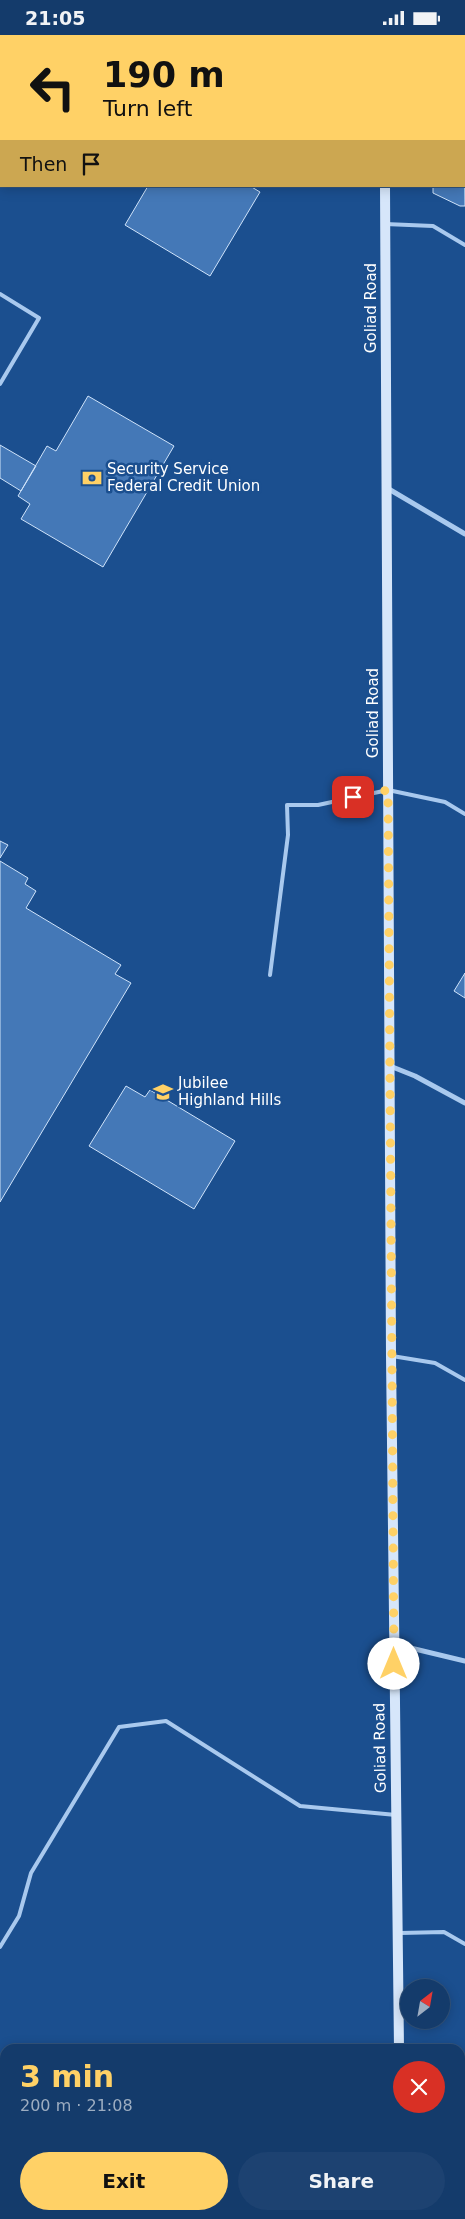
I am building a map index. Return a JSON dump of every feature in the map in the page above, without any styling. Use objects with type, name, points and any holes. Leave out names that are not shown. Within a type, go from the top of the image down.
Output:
[{"type":"main road","name":"Goliad Road","points":[[385,187],[391,1356],[399,2044]]},
{"type":"street","points":[[387,488],[465,534]]},
{"type":"street","points":[[389,1066],[433,1085],[465,1103]]},
{"type":"street","points":[[394,1644],[465,1661]]},
{"type":"lane","points":[[386,224],[433,225],[465,245]]},
{"type":"lane","points":[[0,294],[39,318],[0,384]]},
{"type":"lane","points":[[270,975],[288,835],[287,805],[318,805],[388,790],[445,803],[465,814]]},
{"type":"lane","points":[[391,1356],[435,1363],[465,1380]]},
{"type":"lane","points":[[0,1947],[19,1916],[31,1873],[119,1727],[166,1721],[300,1806],[396,1815]]},
{"type":"lane","points":[[398,1933],[444,1932],[465,1944]]},
{"type":"building","points":[[147,187],[252,187],[260,192],[210,276],[125,225]]},
{"type":"building","points":[[433,187],[465,187],[465,206],[460,206],[433,193]]},
{"type":"building","name":"Security Service Federal Credit Union","points":[[88,396],[174,446],[103,567],[21,519],[30,504],[18,496],[47,446],[56,451]]},
{"type":"building","points":[[0,445],[36,466],[21,491],[0,478]]},
{"type":"building","points":[[0,841],[8,845],[0,858]]},
{"type":"building","points":[[0,861],[28,878],[25,884],[36,891],[26,908],[121,965],[115,974],[131,983],[0,1202]]},
{"type":"building","points":[[465,973],[465,998],[454,991]]},
{"type":"building","points":[[126,1086],[145,1097],[150,1090],[235,1141],[194,1209],[89,1146]]},
{"type":"place","name":"Security Service Federal Credit Union","points":[[92,478]]},
{"type":"place","name":"Jubilee Highland Hills","points":[[163,1092]]},
{"type":"route","points":[[353,797],[388,790],[394,1664]]}]
